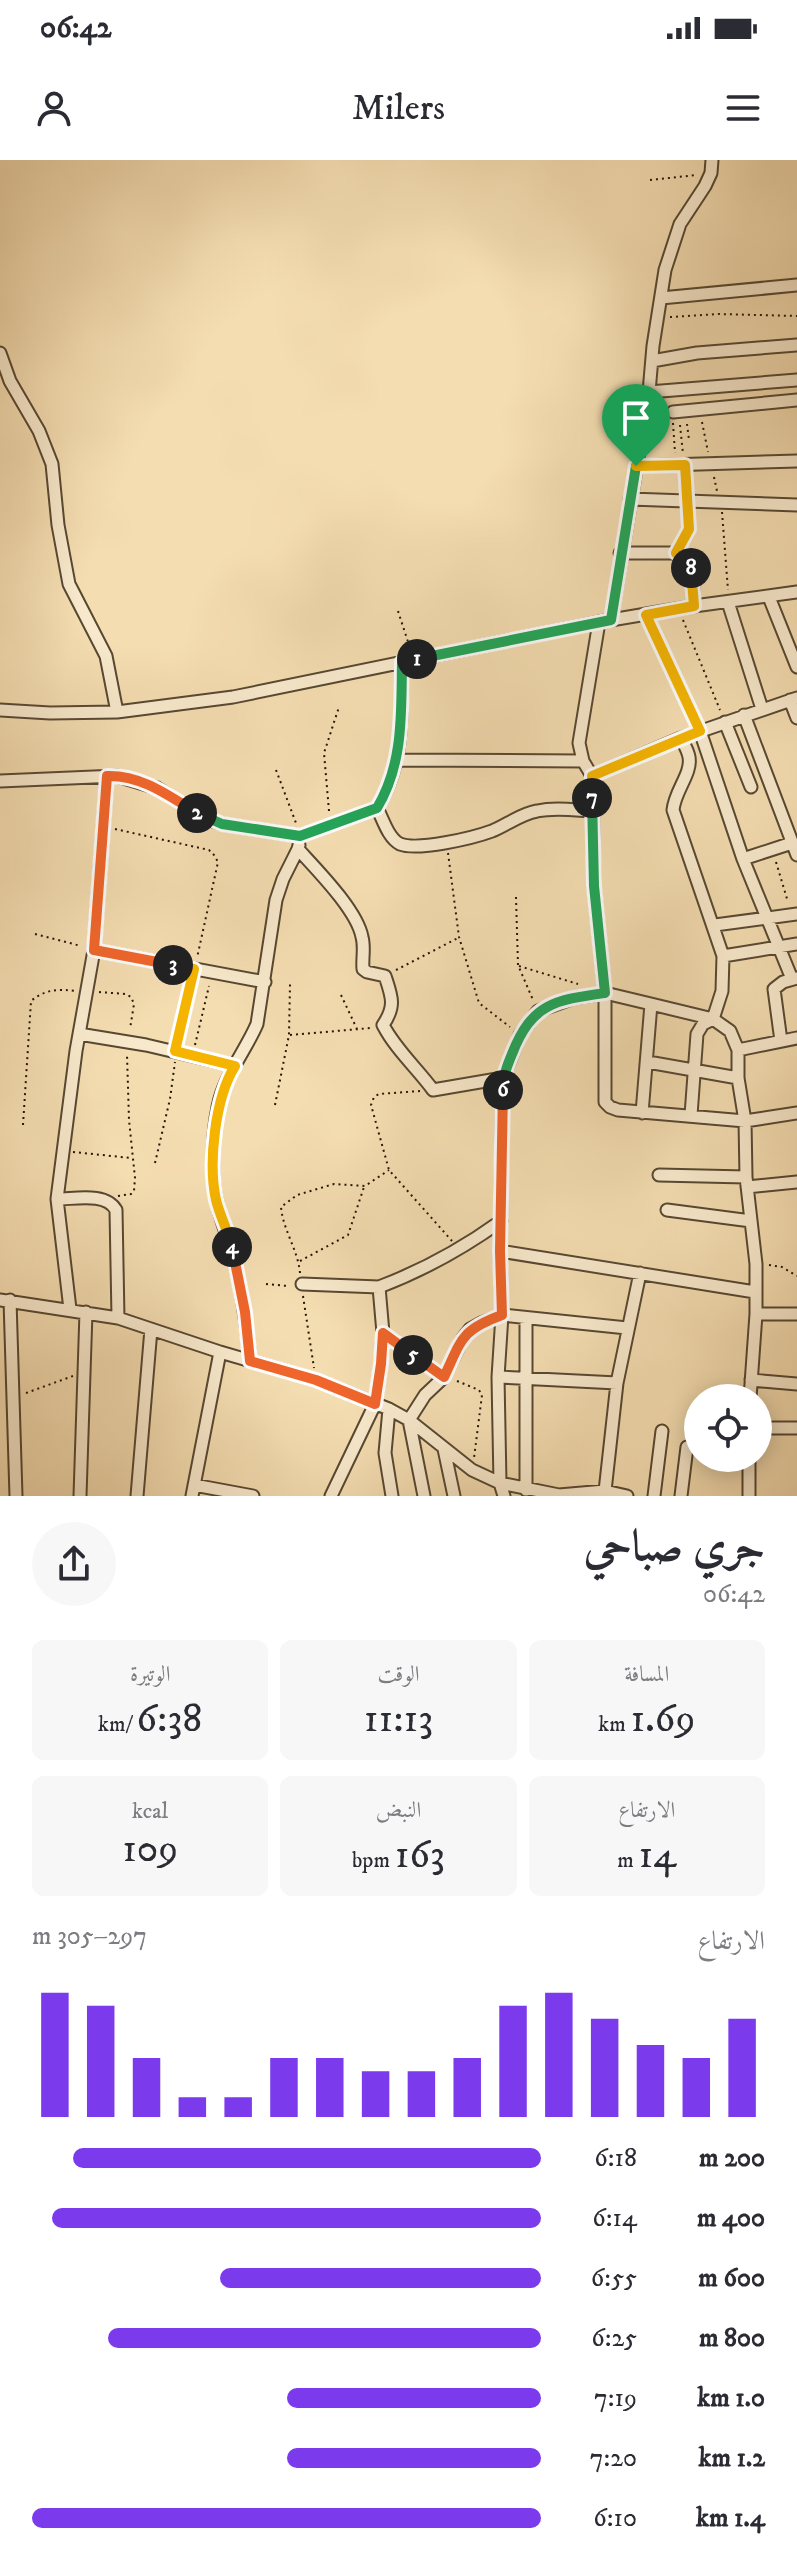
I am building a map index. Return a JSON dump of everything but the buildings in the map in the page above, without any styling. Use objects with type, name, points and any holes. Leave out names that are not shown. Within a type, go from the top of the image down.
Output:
[{"type":"street","points":[[712,160],[711,173],[680,224],[667,262],[630,499],[579,743],[583,761],[592,776],[594,886],[605,993],[605,1102],[610,1107],[642,1113],[745,1121],[797,1113]]},
{"type":"street","points":[[661,298],[797,285]]},
{"type":"street","points":[[652,361],[697,353],[797,345]]},
{"type":"street","points":[[0,353],[10,381],[39,431],[52,464],[58,525],[69,584],[106,656],[117,712]]},
{"type":"street","points":[[649,392],[797,380]]},
{"type":"street","points":[[679,411],[797,400]]},
{"type":"street","points":[[636,466],[797,461]]},
{"type":"street","points":[[630,499],[797,505]]},
{"type":"street","points":[[620,553],[685,555],[689,559],[694,606]]},
{"type":"street","points":[[0,710],[117,712],[233,697],[605,621],[797,592]]},
{"type":"street","points":[[769,597],[797,667]]},
{"type":"street","points":[[728,602],[762,709]]},
{"type":"street","points":[[0,781],[117,776],[157,788],[204,818],[222,824],[300,836],[377,808],[390,784],[396,760],[408,660]]},
{"type":"street","points":[[592,776],[681,738],[794,699],[797,718]]},
{"type":"street","points":[[744,715],[797,855]]},
{"type":"street","points":[[725,722],[751,787]]},
{"type":"street","points":[[700,731],[743,859],[795,978],[774,989],[781,1041]]},
{"type":"street","points":[[681,738],[689,757],[689,769],[674,798],[673,810],[715,925],[723,956],[722,991],[713,1019],[703,1024],[697,1034],[691,1115]]},
{"type":"street","points":[[396,760],[583,761]]},
{"type":"street","points":[[70,1309],[57,1199],[79,1034],[94,950],[107,776]]},
{"type":"street","points":[[377,808],[392,838],[401,844],[447,844],[491,832],[539,810],[592,811]]},
{"type":"street","points":[[250,1361],[230,1241],[216,1198],[213,1168],[218,1107],[224,1088],[257,1024],[276,900],[298,849],[300,836]]},
{"type":"street","points":[[743,859],[792,843]]},
{"type":"street","points":[[298,849],[323,876],[358,925],[363,938],[363,969],[385,976],[391,997],[391,1013],[383,1025],[398,1049],[433,1090],[503,1078]]},
{"type":"street","points":[[715,925],[795,914]]},
{"type":"street","points":[[723,956],[797,944]]},
{"type":"street","points":[[94,950],[265,982]]},
{"type":"street","points":[[504,1496],[500,1483],[498,1377],[502,1315],[503,1078],[520,1035],[538,1011],[574,998],[605,993],[713,1019],[730,1031],[738,1050],[738,1078],[745,1121],[746,1182],[756,1264],[751,1384]]},
{"type":"street","points":[[642,1113],[651,1004]]},
{"type":"street","points":[[79,1034],[193,1054],[235,1066]]},
{"type":"street","points":[[738,1050],[797,1038]]},
{"type":"street","points":[[648,1062],[738,1078]]},
{"type":"street","points":[[659,1175],[746,1182],[797,1182]]},
{"type":"street","points":[[57,1199],[105,1199],[114,1205],[118,1318]]},
{"type":"street","points":[[667,1210],[751,1221]]},
{"type":"street","points":[[302,1284],[379,1287],[418,1272],[460,1250],[501,1221]]},
{"type":"street","points":[[500,1251],[755,1292]]},
{"type":"street","points":[[605,1491],[617,1383],[640,1273]]},
{"type":"street","points":[[331,1496],[375,1404],[383,1333],[379,1287]]},
{"type":"street","points":[[16,1496],[14,1396],[5,1300],[118,1318],[316,1380],[409,1420],[472,1470],[500,1483],[560,1496],[605,1491],[627,1496]]},
{"type":"street","points":[[80,1496],[86,1312]]},
{"type":"street","points":[[756,1314],[797,1314]]},
{"type":"street","points":[[424,1496],[409,1420],[425,1395],[444,1377],[470,1329],[502,1315],[627,1328]]},
{"type":"street","points":[[526,1318],[526,1490]]},
{"type":"street","points":[[137,1496],[151,1329]]},
{"type":"street","points":[[383,1333],[444,1377]]},
{"type":"street","points":[[220,1352],[193,1491],[253,1496]]},
{"type":"street","points":[[498,1377],[617,1383]]},
{"type":"street","points":[[751,1380],[797,1384]]},
{"type":"street","points":[[389,1409],[385,1453],[392,1496]]},
{"type":"street","points":[[772,1428],[797,1428]]},
{"type":"street","points":[[654,1496],[662,1431]]},
{"type":"street","points":[[444,1449],[454,1496]]},
{"type":"street","points":[[681,1496],[684,1472]]},
{"type":"street","points":[[749,1472],[749,1496]]},
{"type":"path","points":[[650,180],[711,173]]},
{"type":"path","points":[[658,318],[719,314],[797,316]]},
{"type":"path","points":[[679,411],[689,440]]},
{"type":"path","points":[[676,553],[689,529],[688,502],[680,465],[679,411]]},
{"type":"path","points":[[679,411],[680,465]]},
{"type":"path","points":[[678,608],[725,722]]},
{"type":"path","points":[[398,611],[408,660]]},
{"type":"path","points":[[646,615],[700,731]]},
{"type":"path","points":[[330,827],[324,753],[339,707]]},
{"type":"path","points":[[276,770],[300,836]]},
{"type":"path","points":[[103,826],[209,850],[218,862],[175,1051],[172,1090],[155,1163]]},
{"type":"path","points":[[447,844],[459,937],[479,1003],[520,1035]]},
{"type":"path","points":[[772,849],[795,914]]},
{"type":"path","points":[[516,897],[518,965],[538,1011]]},
{"type":"path","points":[[35,934],[94,950]]},
{"type":"path","points":[[385,976],[459,937]]},
{"type":"path","points":[[518,965],[576,984]]},
{"type":"path","points":[[193,1054],[213,973]]},
{"type":"path","points":[[275,1105],[289,1035],[290,984]]},
{"type":"path","points":[[23,1125],[31,1001],[41,993],[55,989],[126,994],[131,997],[134,1004],[126,1080],[134,1191],[105,1199]]},
{"type":"path","points":[[341,995],[358,1030]]},
{"type":"path","points":[[289,1035],[383,1025]]},
{"type":"path","points":[[433,1090],[379,1094],[371,1105],[389,1170],[460,1250]]},
{"type":"path","points":[[64,1151],[133,1158]]},
{"type":"path","points":[[365,1186],[334,1184],[297,1195],[281,1207],[282,1219],[299,1262],[348,1235],[365,1186],[389,1170]]},
{"type":"path","points":[[756,1264],[782,1267],[797,1276]]},
{"type":"path","points":[[266,1284],[302,1284],[316,1380]]},
{"type":"path","points":[[14,1396],[42,1389],[83,1372]]},
{"type":"path","points":[[444,1377],[474,1387],[482,1395],[472,1470]]},
{"type":"route","points":[[685,465],[689,529],[676,553],[689,559],[694,606],[646,615],[700,731],[592,776],[594,886],[605,993],[574,998],[538,1011],[520,1035],[503,1078],[502,1315],[470,1329],[444,1377],[383,1333],[375,1404],[316,1380],[250,1361],[245,1312],[230,1241],[216,1198],[213,1168],[218,1107],[235,1066],[175,1051],[194,969],[94,950],[107,776],[157,788],[204,818],[222,824],[300,836],[377,808],[390,784],[401,731],[402,662],[611,620],[636,466],[685,465]]}]
